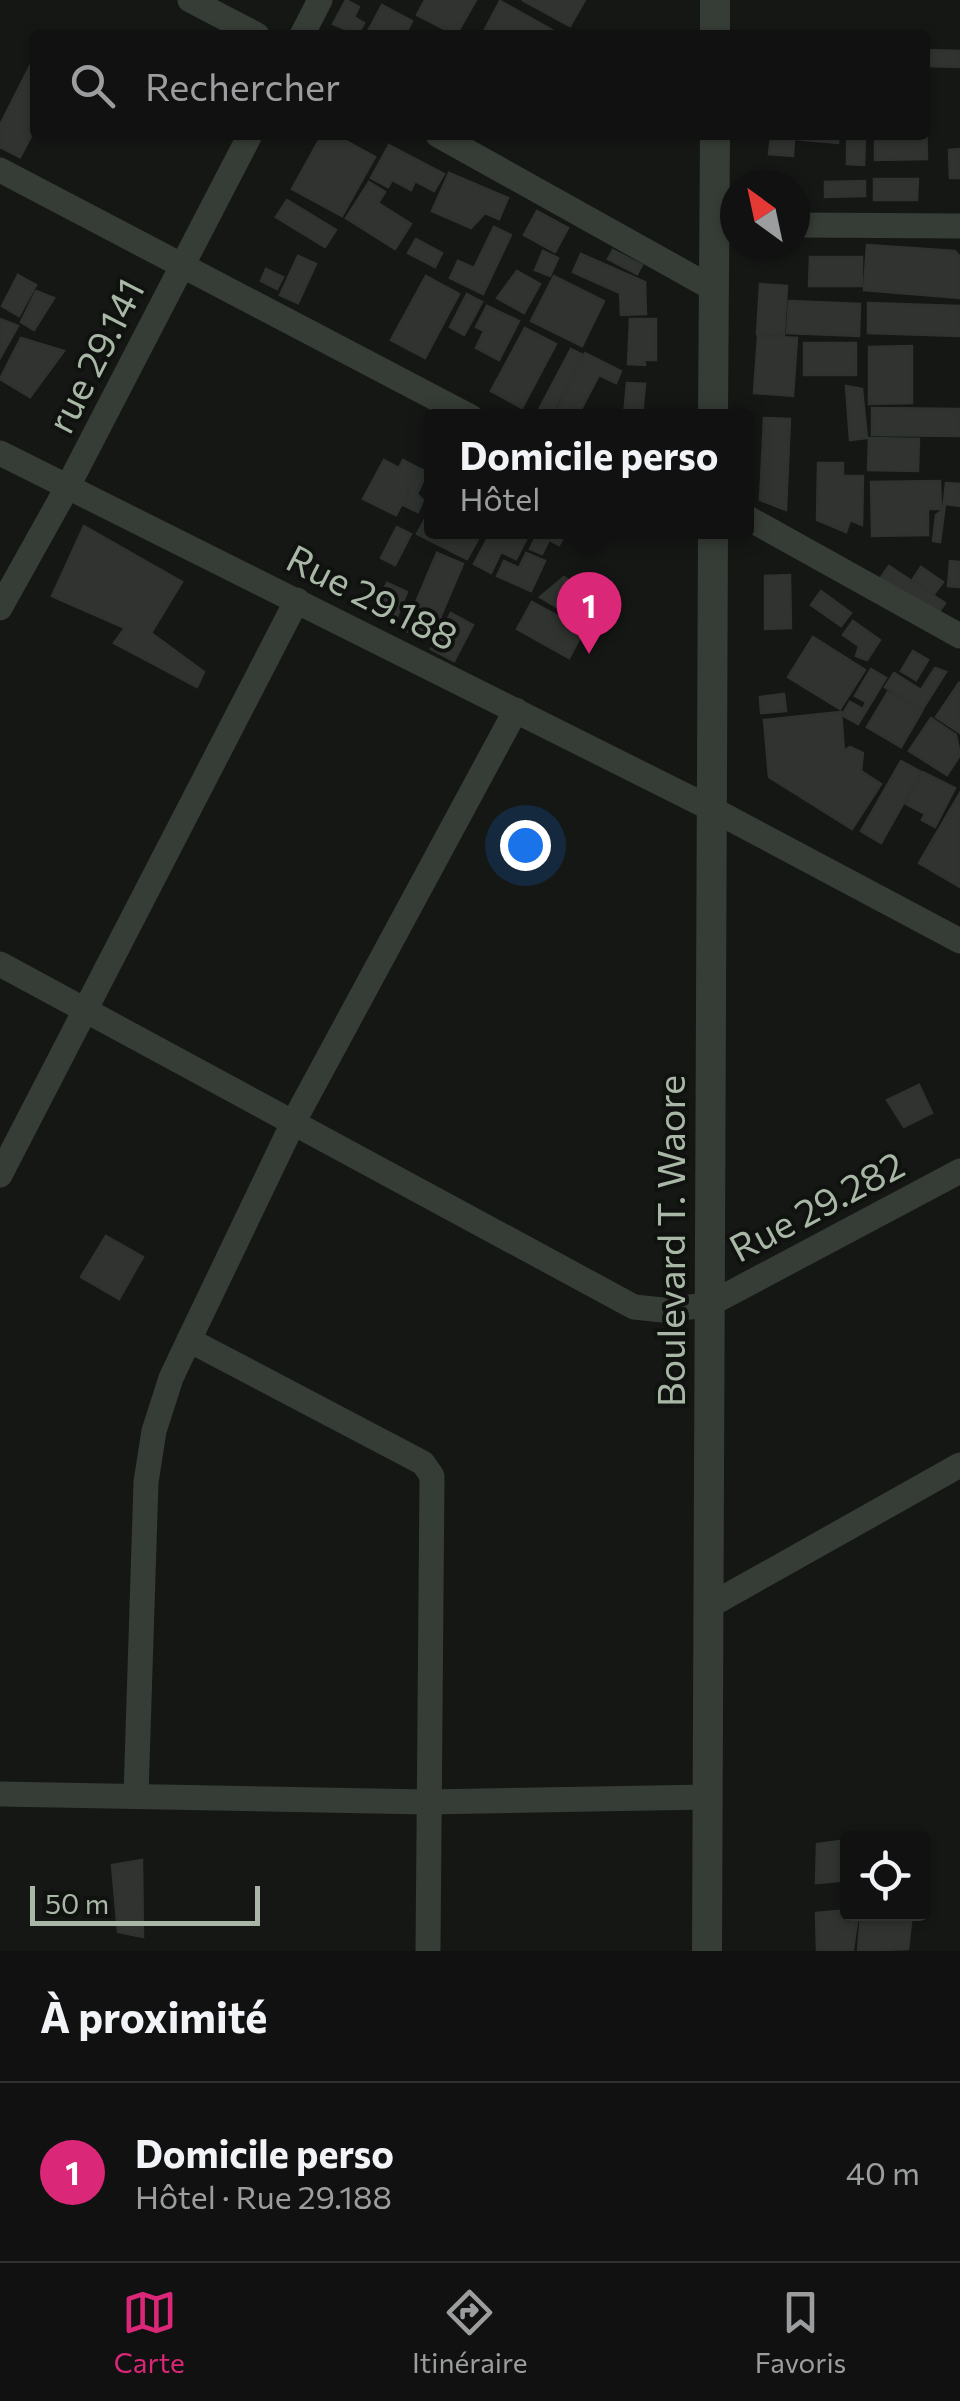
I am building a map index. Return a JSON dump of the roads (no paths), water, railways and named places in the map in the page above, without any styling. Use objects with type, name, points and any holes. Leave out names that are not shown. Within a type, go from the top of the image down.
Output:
[{"type":"street","points":[[190,0],[247,30]]},
{"type":"street","points":[[305,30],[320,0]]},
{"type":"street","points":[[715,0],[715,30]]},
{"type":"street","name":"rue 29.141","points":[[0,608],[68,486],[247,140]]},
{"type":"street","points":[[447,140],[714,289]]},
{"type":"street","points":[[716,140],[720,180]]},
{"type":"street","points":[[0,170],[457,409]]},
{"type":"street","points":[[810,225],[960,226]]},
{"type":"street","points":[[714,409],[714,289],[720,254]]},
{"type":"street","name":"Rue 29.188","points":[[0,453],[712,809],[960,940]]},
{"type":"street","points":[[754,521],[960,636]]},
{"type":"street","name":"Boulevard T. Waore","points":[[706,539],[712,809],[707,1951]]},
{"type":"street","points":[[0,1175],[297,600]]},
{"type":"street","points":[[136,1794],[146,1482],[154,1431],[171,1378],[294,1121],[516,710]]},
{"type":"street","points":[[0,964],[634,1306],[662,1310],[708,1305]]},
{"type":"street","name":"Rue 29.282","points":[[708,1305],[960,1170]]},
{"type":"street","points":[[189,1340],[424,1462],[429,1469],[432,1495],[428,1951]]},
{"type":"street","points":[[709,1606],[960,1465]]},
{"type":"street","points":[[0,1794],[428,1802],[708,1797]]},
{"type":"place","name":"Domicile perso","points":[[589,654]]}]
